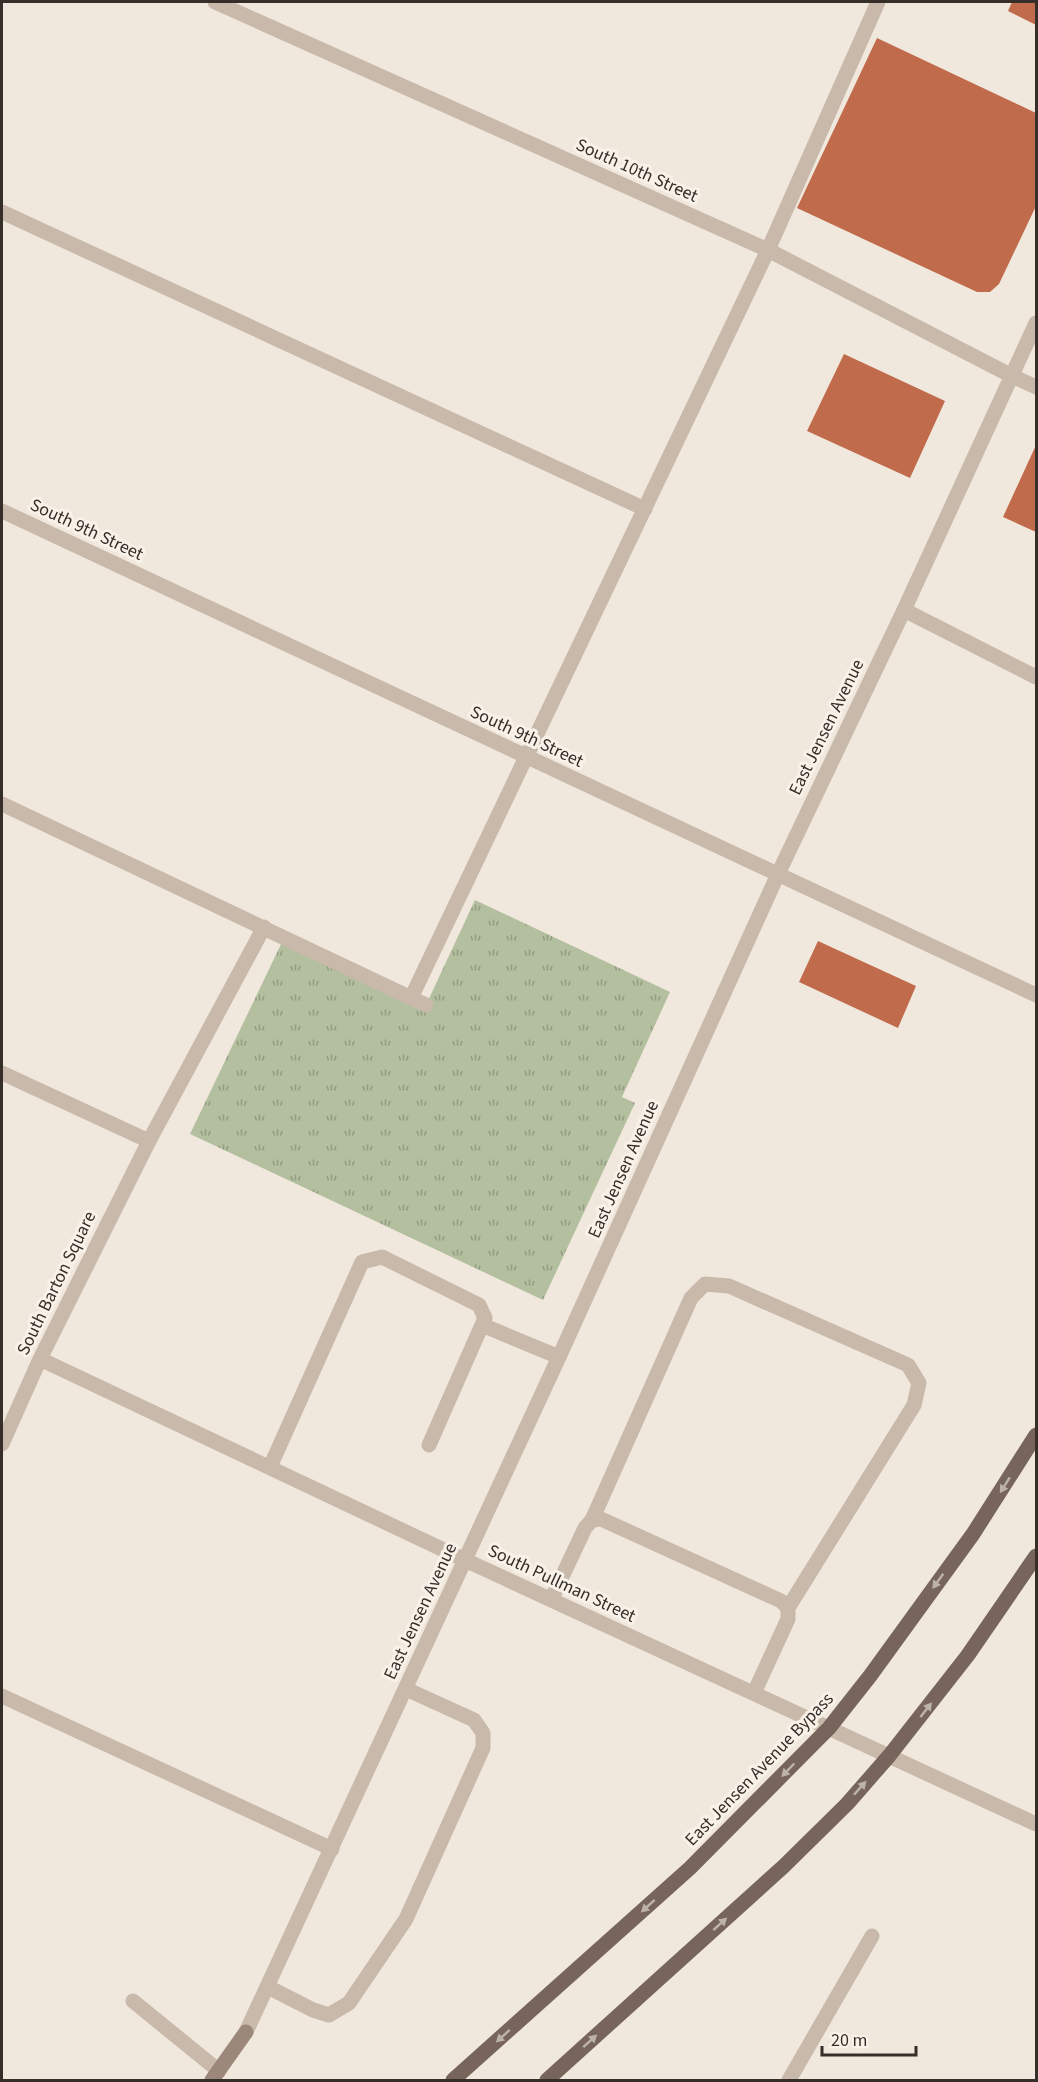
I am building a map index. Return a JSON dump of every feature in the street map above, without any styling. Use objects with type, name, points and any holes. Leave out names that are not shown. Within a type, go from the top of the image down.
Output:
[{"type":"main road","name":"East Jensen Avenue Bypass","points":[[453,2080],[690,1868],[829,1728],[870,1676],[966,1543],[1036,1435]]},
{"type":"main road","points":[[547,2080],[784,1866],[847,1804],[889,1756],[968,1655],[1036,1556]]},
{"type":"street","name":"South 10th Street","points":[[215,2],[768,250],[1036,387]]},
{"type":"street","points":[[411,998],[768,250],[878,2]]},
{"type":"street","points":[[2,212],[645,509]]},
{"type":"street","name":"East Jensen Avenue","points":[[216,2076],[246,2032],[332,1849],[778,874],[904,610],[1036,323]]},
{"type":"street","name":"South 9th Street","points":[[2,511],[1036,994]]},
{"type":"street","points":[[904,610],[1036,676]]},
{"type":"street","points":[[2,804],[426,1005]]},
{"type":"street","name":"South Barton Square","points":[[2,1444],[40,1359],[149,1141],[264,927]]},
{"type":"street","points":[[2,1073],[149,1141]]},
{"type":"street","points":[[270,1467],[362,1262],[382,1257],[479,1305],[485,1318],[429,1445]]},
{"type":"street","points":[[552,1598],[585,1528],[592,1520],[691,1298],[705,1284],[729,1286],[908,1365],[919,1383],[914,1405],[788,1608],[788,1619],[754,1693]]},
{"type":"street","points":[[482,1325],[559,1357]]},
{"type":"street","name":"South Pullman Street","points":[[40,1359],[465,1560],[552,1598],[1036,1824]]},
{"type":"street","points":[[592,1520],[601,1519],[781,1601],[788,1608]]},
{"type":"street","points":[[267,1987],[313,2010],[329,2015],[350,2003],[406,1919],[483,1748],[483,1733],[474,1720],[405,1689]]},
{"type":"street","points":[[2,1696],[332,1849]]},
{"type":"street","points":[[789,2080],[872,1936]]},
{"type":"street","points":[[133,2001],[216,2076]]},
{"type":"green space","points":[[475,900],[670,992],[622,1097],[635,1103],[543,1300],[190,1134],[284,938],[426,1005]]},
{"type":"building","points":[[1012,2],[1036,2],[1036,25],[1008,11]]},
{"type":"building","points":[[877,38],[1036,113],[1036,206],[999,284],[990,292],[977,292],[797,208]]},
{"type":"building","points":[[844,354],[945,401],[910,478],[807,431]]},
{"type":"building","points":[[1036,445],[1036,532],[1003,517]]},
{"type":"building","points":[[818,941],[916,986],[898,1028],[799,982]]}]
